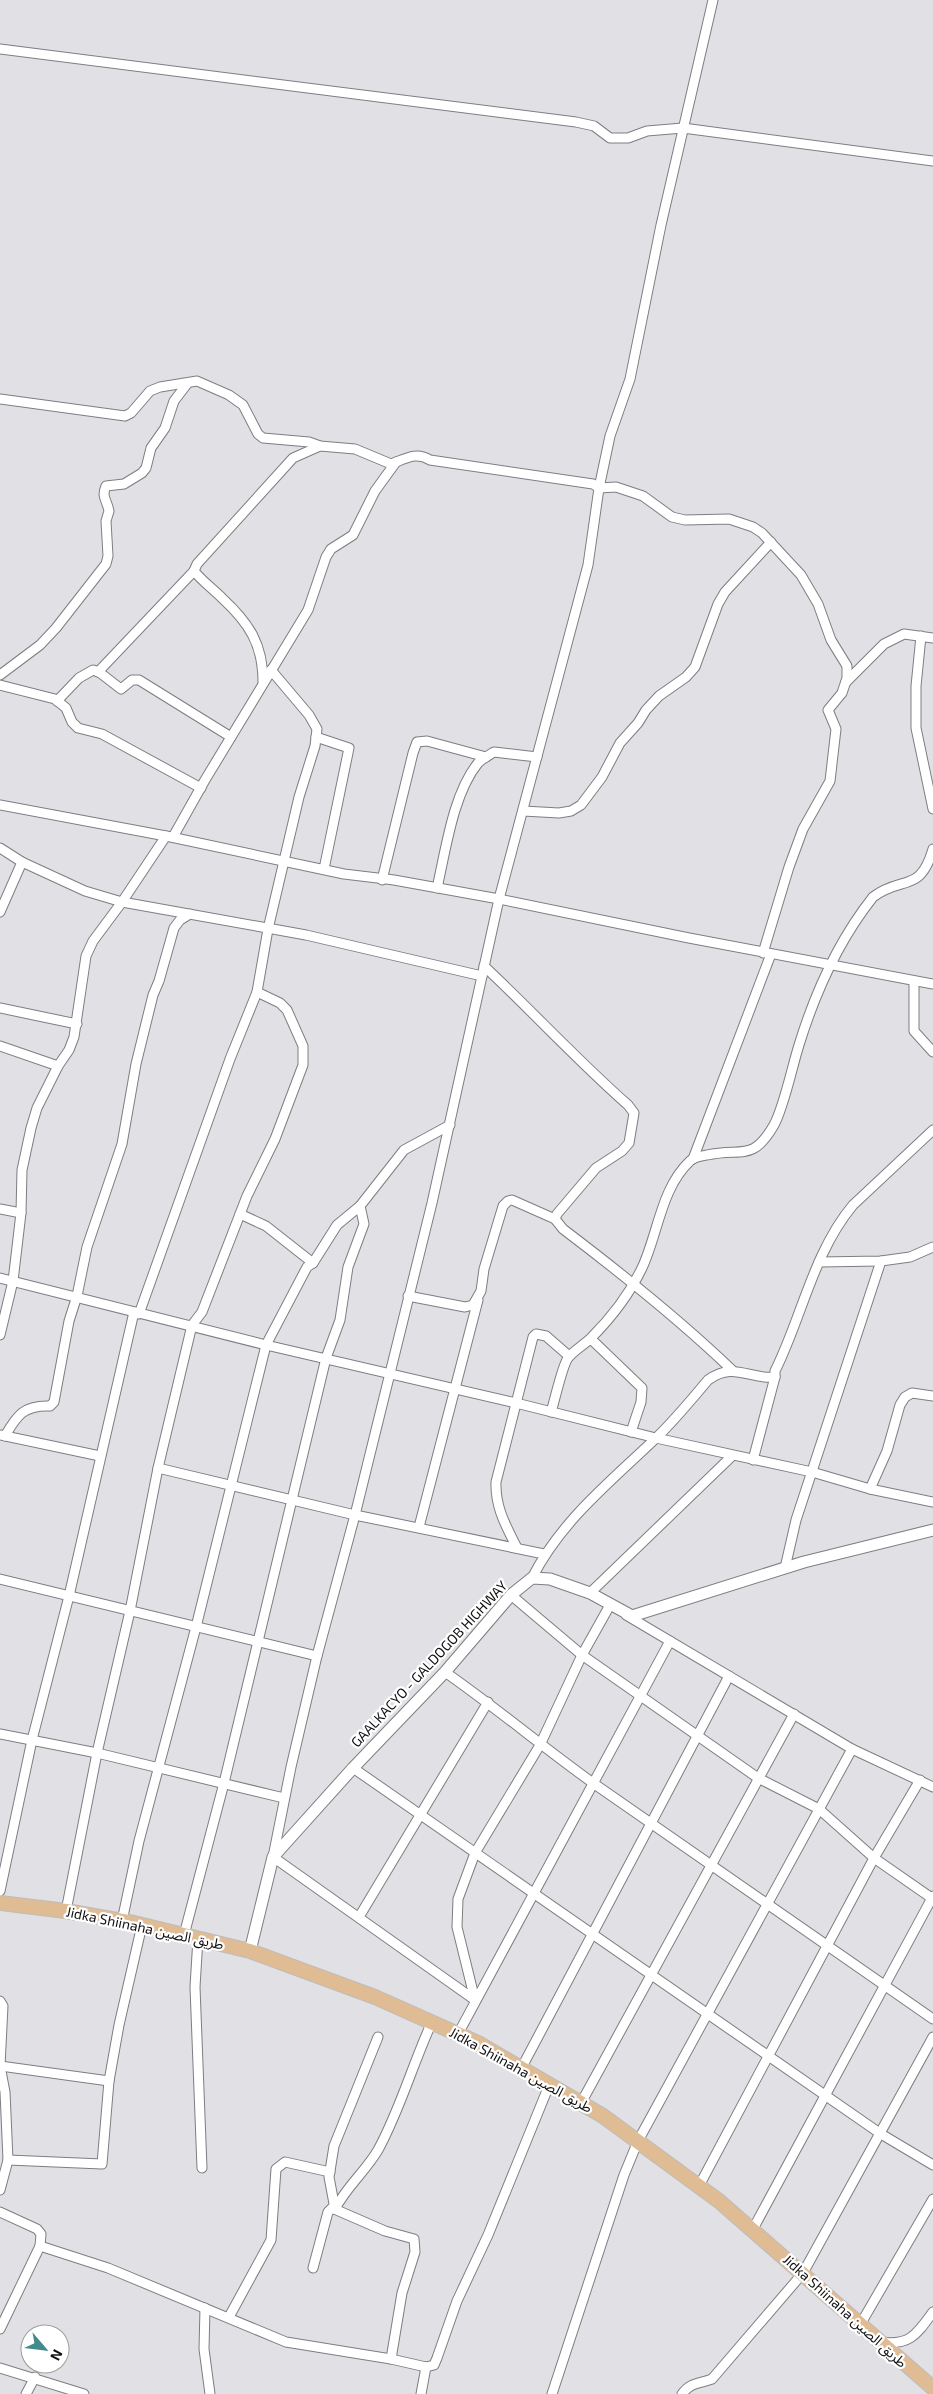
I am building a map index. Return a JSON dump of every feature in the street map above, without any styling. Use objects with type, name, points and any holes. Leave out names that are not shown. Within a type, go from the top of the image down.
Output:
[{"type":"main road","name":"Jidka Shiinaha طريق الصين","points":[[0,1903],[66,1911],[122,1921],[250,1951],[343,1985],[432,2022],[522,2067],[581,2102],[700,2186],[803,2273],[878,2342],[933,2388]]},
{"type":"street","points":[[475,2000],[273,1857],[284,1798],[316,1656],[356,1515],[450,1125],[499,899],[588,565],[599,488],[610,436],[630,379],[661,225],[714,0]]},
{"type":"street","points":[[0,49],[576,122],[594,126],[610,138],[628,138],[647,131],[683,128],[933,161]]},
{"type":"street","points":[[0,399],[125,416],[150,391],[160,387],[197,381],[229,395],[243,405],[258,434],[263,438],[310,442],[320,446],[355,449],[391,464],[407,457],[424,456],[430,460],[593,484],[599,488],[616,487],[643,496],[672,517],[685,520],[729,519],[742,523],[758,530],[771,542],[801,576],[818,604],[831,640],[847,666],[846,682],[842,693],[828,710],[828,714],[836,729],[830,781],[803,829],[789,867],[767,953],[693,1159],[678,1176],[671,1189],[658,1221],[649,1251],[621,1306],[591,1338],[570,1356],[564,1367],[551,1412]]},
{"type":"street","points":[[0,675],[40,645],[56,628],[106,564],[106,522],[109,511],[104,502],[103,492],[106,486],[124,484],[142,473],[151,448],[165,428],[174,401],[187,384]]},
{"type":"street","points":[[98,672],[194,571],[197,564],[293,458],[320,446]]},
{"type":"street","points":[[0,1335],[13,1281],[21,1214],[22,1170],[31,1128],[37,1108],[58,1066],[69,1050],[77,1024],[86,956],[97,936],[170,837],[201,788],[270,670],[308,610],[326,557],[331,549],[353,535],[375,491],[396,462]]},
{"type":"street","points":[[522,810],[571,811],[582,805],[602,778],[620,743],[638,723],[646,710],[659,696],[686,677],[695,667],[700,659],[718,604],[724,592],[771,542]]},
{"type":"street","points":[[194,571],[239,615],[255,637],[263,663],[264,682]]},
{"type":"street","points":[[846,682],[884,644],[904,634],[933,638]]},
{"type":"street","points":[[921,636],[916,686],[916,728],[933,809]]},
{"type":"street","points":[[57,701],[87,672],[93,670],[121,690],[132,680],[139,680],[231,737]]},
{"type":"street","points":[[0,1891],[32,1740],[69,1596],[100,1456],[136,1313],[230,1059],[257,992],[268,929],[316,737],[317,729],[309,715],[270,670]]},
{"type":"street","points":[[0,685],[57,701],[66,708],[72,722],[78,728],[102,734],[201,788]]},
{"type":"street","points":[[316,737],[349,748],[324,869]]},
{"type":"street","points":[[382,880],[417,742],[427,741],[486,757]]},
{"type":"street","points":[[437,888],[453,820],[467,780],[480,761],[494,752],[537,757]]},
{"type":"street","points":[[0,804],[324,869],[499,899],[933,984]]},
{"type":"street","points":[[0,848],[22,862],[85,891],[122,902],[306,935],[483,971],[518,998],[584,1067],[628,1105],[634,1113],[629,1142],[622,1151],[596,1168],[557,1214],[555,1219]]},
{"type":"street","points":[[693,1159],[717,1152],[753,1150],[760,1146],[775,1124],[803,1034],[831,964],[873,897],[880,892],[918,879],[930,861],[933,849]]},
{"type":"street","points":[[0,912],[22,862]]},
{"type":"street","points":[[100,1456],[2,1435],[24,1410],[33,1406],[50,1406],[54,1402],[69,1321],[77,1296],[87,1247],[122,1144],[136,1064],[152,995],[160,981],[174,928],[180,920],[190,914]]},
{"type":"street","points":[[914,981],[914,1031],[933,1052]]},
{"type":"street","points":[[66,1911],[97,1753],[130,1611],[158,1468],[192,1325],[202,1312],[240,1214],[275,1139],[296,1086],[304,1054],[303,1046],[287,1010],[280,1003],[257,992]]},
{"type":"street","points":[[0,1008],[77,1024]]},
{"type":"street","points":[[0,1046],[58,1066]]},
{"type":"street","points":[[122,1921],[139,1841],[196,1627],[266,1345],[298,1282],[307,1267],[313,1263],[337,1225],[360,1206],[404,1150],[450,1125]]},
{"type":"street","points":[[753,1460],[776,1376],[775,1371],[819,1262],[841,1219],[853,1205],[933,1130]]},
{"type":"street","points":[[419,1528],[487,1260],[504,1206],[508,1200],[555,1219],[563,1229],[634,1283],[732,1370]]},
{"type":"street","points":[[184,1934],[224,1783],[256,1642],[326,1358],[340,1320],[348,1267],[364,1224],[360,1206]]},
{"type":"street","points":[[0,1209],[21,1214]]},
{"type":"street","points":[[240,1214],[266,1226],[313,1263]]},
{"type":"street","points":[[819,1262],[881,1261],[910,1258],[933,1248]]},
{"type":"street","points":[[785,1568],[796,1520],[881,1261]]},
{"type":"street","points":[[0,1278],[266,1345],[516,1402],[656,1438],[812,1472],[870,1489],[933,1502]]},
{"type":"street","points":[[408,1296],[465,1307],[473,1305],[478,1299]]},
{"type":"street","points":[[517,1548],[499,1511],[496,1482],[533,1338],[536,1334],[546,1336],[570,1356]]},
{"type":"street","points":[[591,1338],[642,1388],[641,1402],[631,1432]]},
{"type":"street","points":[[776,1376],[764,1377],[732,1370],[717,1374],[708,1380],[656,1438],[563,1528],[544,1554],[532,1578],[550,1579],[590,1593],[632,1616],[785,1568],[933,1530]]},
{"type":"street","points":[[870,1489],[887,1451],[900,1405],[905,1397],[912,1393],[933,1396]]},
{"type":"street","points":[[590,1593],[732,1456]]},
{"type":"street","points":[[158,1468],[356,1515],[544,1554]]},
{"type":"street","name":"GAALKACYO - GALDOGOB HIGHWAY","points":[[250,1951],[273,1857],[353,1768],[444,1672],[511,1595],[532,1578]]},
{"type":"street","points":[[0,1580],[316,1656]]},
{"type":"street","points":[[590,1593],[852,1749],[933,1787]]},
{"type":"street","points":[[511,1595],[582,1655],[758,1778],[819,1809],[874,1858],[932,1898],[752,2229]]},
{"type":"street","points":[[475,2000],[457,1927],[458,1899],[476,1853],[540,1745],[582,1655],[610,1605]]},
{"type":"street","points":[[458,2034],[670,1641]]},
{"type":"street","points":[[444,1672],[488,1702],[540,1745],[593,1783],[933,2019]]},
{"type":"street","points":[[522,2067],[730,1676]]},
{"type":"street","points":[[359,1917],[488,1702]]},
{"type":"street","points":[[581,2102],[794,1714]]},
{"type":"street","points":[[0,1734],[97,1753],[284,1798]]},
{"type":"street","points":[[552,2394],[624,2175],[638,2141],[852,1749]]},
{"type":"street","points":[[353,1768],[881,2134],[933,2165]]},
{"type":"street","points":[[700,2186],[874,1858],[920,1780]]},
{"type":"street","points":[[8,2160],[102,2164],[109,2081],[119,2025],[142,1925]]},
{"type":"street","points":[[198,1938],[195,1987],[202,2168]]},
{"type":"street","points":[[0,2001],[3,2006],[0,2066],[8,2160],[0,2190]]},
{"type":"street","points":[[335,2209],[344,2192],[365,2169],[378,2149],[432,2022]]},
{"type":"street","points":[[335,2209],[330,2172],[334,2146],[378,2037]]},
{"type":"street","points":[[682,2394],[694,2382],[712,2378],[803,2273],[933,2037]]},
{"type":"street","points":[[0,2066],[109,2081]]},
{"type":"street","points":[[40,2246],[108,2268],[286,2342],[391,2359],[426,2367],[434,2365],[457,2301],[485,2242],[550,2084]]},
{"type":"street","points":[[229,2317],[271,2240],[276,2169],[285,2162],[330,2172]]},
{"type":"street","points":[[860,2325],[933,2199]]},
{"type":"street","points":[[313,2268],[328,2212],[332,2208],[386,2231],[414,2239],[415,2252],[402,2292],[391,2359]]},
{"type":"street","points":[[0,2212],[36,2229],[41,2234],[40,2246],[0,2329]]},
{"type":"street","points":[[205,2308],[204,2349],[210,2394]]},
{"type":"street","points":[[878,2342],[902,2343],[912,2338],[933,2312]]},
{"type":"street","points":[[421,2394],[426,2367]]},
{"type":"street","points":[[0,2368],[35,2377],[84,2394]]},
{"type":"street","points":[[26,2394],[35,2377]]}]
